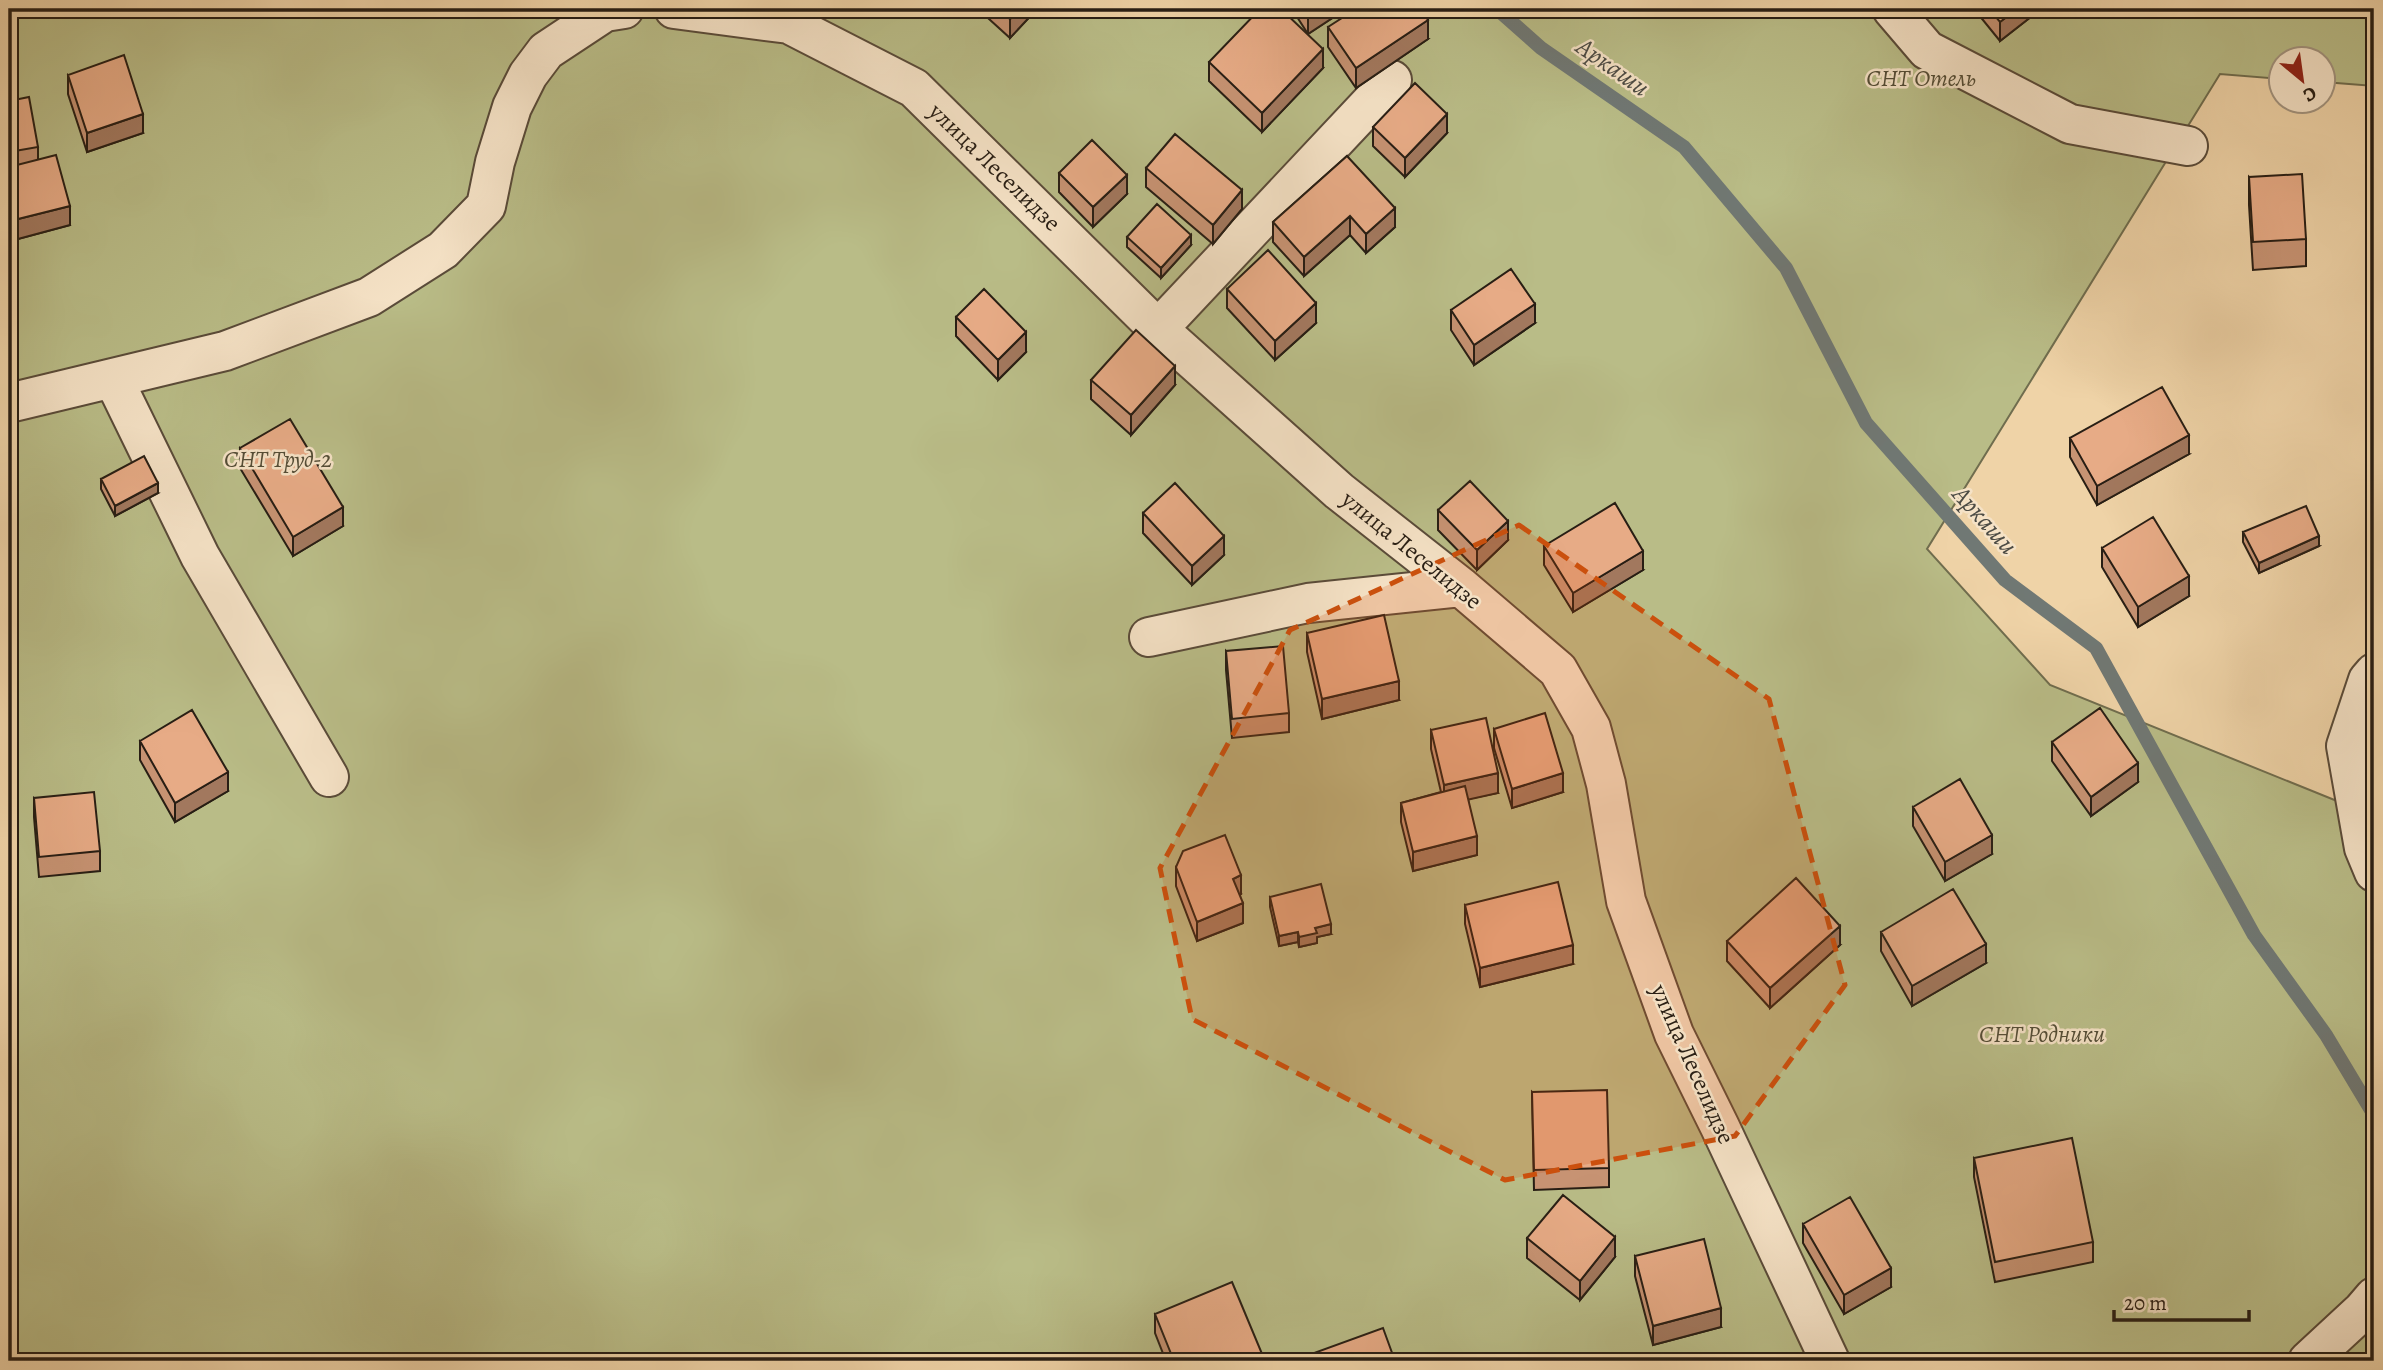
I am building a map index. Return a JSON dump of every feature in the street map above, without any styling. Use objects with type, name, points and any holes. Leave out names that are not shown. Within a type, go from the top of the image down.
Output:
[{"type":"street","points":[[9,403],[225,351],[369,297],[443,250],[486,206],[495,162],[512,107],[528,75],[546,51],[605,12],[624,9]]},
{"type":"street","name":"улица Леселидзе","points":[[674,9],[789,24],[914,88],[1158,329],[1339,491],[1461,587],[1558,670],[1591,728],[1606,785],[1626,901],[1674,1034],[1830,1361]]},
{"type":"street","points":[[1892,9],[1927,50],[2070,124],[2188,146]]},
{"type":"street","points":[[1158,329],[1392,80]]},
{"type":"street","points":[[113,378],[200,556],[329,777]]},
{"type":"street","points":[[1149,637],[1308,603],[1461,587]]},
{"type":"street","points":[[2374,673],[2368,680],[2346,746],[2364,848],[2374,872]]},
{"type":"street","points":[[2308,1361],[2374,1297]]},
{"type":"highlighted area","points":[[1519,525],[1769,699],[1845,985],[1735,1136],[1505,1180],[1192,1019],[1160,868],[1290,630]]},
{"type":"green space","points":[[9,9],[2374,9],[2374,86],[2338,83],[2338,46],[2268,46],[2268,78],[2220,74],[1927,549],[2050,685],[2374,816],[2374,1361],[9,1361]]},
{"type":"building","points":[[999,9],[1020,9],[1010,19]]},
{"type":"building","points":[[1260,9],[1281,9],[1323,49],[1262,113],[1209,62]]},
{"type":"building","points":[[1304,9],[1317,9],[1308,15]]},
{"type":"building","points":[[1356,9],[1420,9],[1428,20],[1356,68],[1328,27]]},
{"type":"building","points":[[1989,9],[2017,9],[2000,22]]},
{"type":"building","points":[[124,55],[143,114],[87,133],[68,75]]},
{"type":"building","points":[[1415,83],[1447,114],[1405,158],[1373,127]]},
{"type":"building","points":[[29,97],[38,147],[9,152],[9,101]]},
{"type":"building","points":[[1175,134],[1242,190],[1213,225],[1146,168]]},
{"type":"building","points":[[1092,140],[1127,175],[1093,207],[1059,173]]},
{"type":"building","points":[[56,155],[70,206],[18,219],[9,186],[9,167]]},
{"type":"building","points":[[1347,156],[1395,208],[1366,234],[1350,216],[1304,257],[1273,222]]},
{"type":"building","points":[[2302,174],[2306,239],[2253,242],[2249,177]]},
{"type":"building","points":[[1157,204],[1191,235],[1161,268],[1127,237]]},
{"type":"building","points":[[1268,250],[1316,303],[1275,341],[1227,289]]},
{"type":"building","points":[[1511,269],[1535,304],[1474,345],[1451,310]]},
{"type":"building","points":[[984,289],[1026,332],[998,360],[956,317]]},
{"type":"building","points":[[1136,330],[1175,366],[1131,415],[1091,380]]},
{"type":"building","points":[[2162,387],[2189,435],[2097,486],[2070,438]]},
{"type":"building","points":[[290,419],[343,507],[293,537],[240,448]]},
{"type":"building","points":[[144,456],[158,483],[115,506],[101,479]]},
{"type":"building","points":[[1470,481],[1508,521],[1477,550],[1438,510]]},
{"type":"building","points":[[1175,483],[1224,536],[1192,566],[1143,513]]},
{"type":"building","points":[[1615,503],[1643,551],[1573,593],[1544,546]]},
{"type":"building","points":[[2306,506],[2319,536],[2259,563],[2243,532]]},
{"type":"building","points":[[2153,517],[2189,576],[2138,607],[2102,548]]},
{"type":"building","points":[[1384,615],[1399,681],[1322,699],[1307,633]]},
{"type":"building","points":[[1283,646],[1289,713],[1232,719],[1226,651]]},
{"type":"building","points":[[2100,708],[2138,763],[2091,797],[2052,742]]},
{"type":"building","points":[[192,710],[228,772],[175,803],[140,741]]},
{"type":"building","points":[[1545,713],[1563,773],[1512,789],[1494,729]]},
{"type":"building","points":[[1486,718],[1498,773],[1444,785],[1431,730]]},
{"type":"building","points":[[1960,779],[1992,835],[1945,862],[1913,807]]},
{"type":"building","points":[[1465,786],[1477,836],[1413,852],[1401,803]]},
{"type":"building","points":[[94,792],[100,851],[39,857],[34,798]]},
{"type":"building","points":[[1225,835],[1241,875],[1233,879],[1243,903],[1197,922],[1176,867],[1183,851]]},
{"type":"building","points":[[1796,878],[1840,926],[1770,988],[1727,941]]},
{"type":"building","points":[[1558,882],[1573,945],[1480,968],[1465,905]]},
{"type":"building","points":[[1321,884],[1331,924],[1315,928],[1317,933],[1299,937],[1298,932],[1279,936],[1270,897]]},
{"type":"building","points":[[1953,889],[1986,944],[1912,986],[1881,932]]},
{"type":"building","points":[[1607,1090],[1609,1168],[1534,1170],[1532,1092]]},
{"type":"building","points":[[2072,1138],[2093,1242],[1995,1262],[1974,1158]]},
{"type":"building","points":[[1563,1195],[1615,1237],[1580,1281],[1527,1238]]},
{"type":"building","points":[[1850,1197],[1891,1268],[1844,1295],[1803,1224]]},
{"type":"building","points":[[1704,1239],[1721,1308],[1653,1326],[1635,1256]]},
{"type":"building","points":[[1232,1282],[1265,1361],[1174,1361],[1155,1314]]},
{"type":"building","points":[[1383,1328],[1395,1361],[1305,1361],[1303,1357]]},
{"type":"waterway","name":"Аркаши","points":[[1497,9],[1541,48],[1684,147],[1786,268],[1866,423],[2005,580],[2096,648],[2254,935],[2326,1035],[2374,1115]]},
{"type":"park label","name":"СНТ Отель","points":[[1921,78]]},
{"type":"park label","name":"СНТ Труд-2","points":[[278,459]]},
{"type":"park label","name":"СНТ Родники","points":[[2042,1034]]}]
